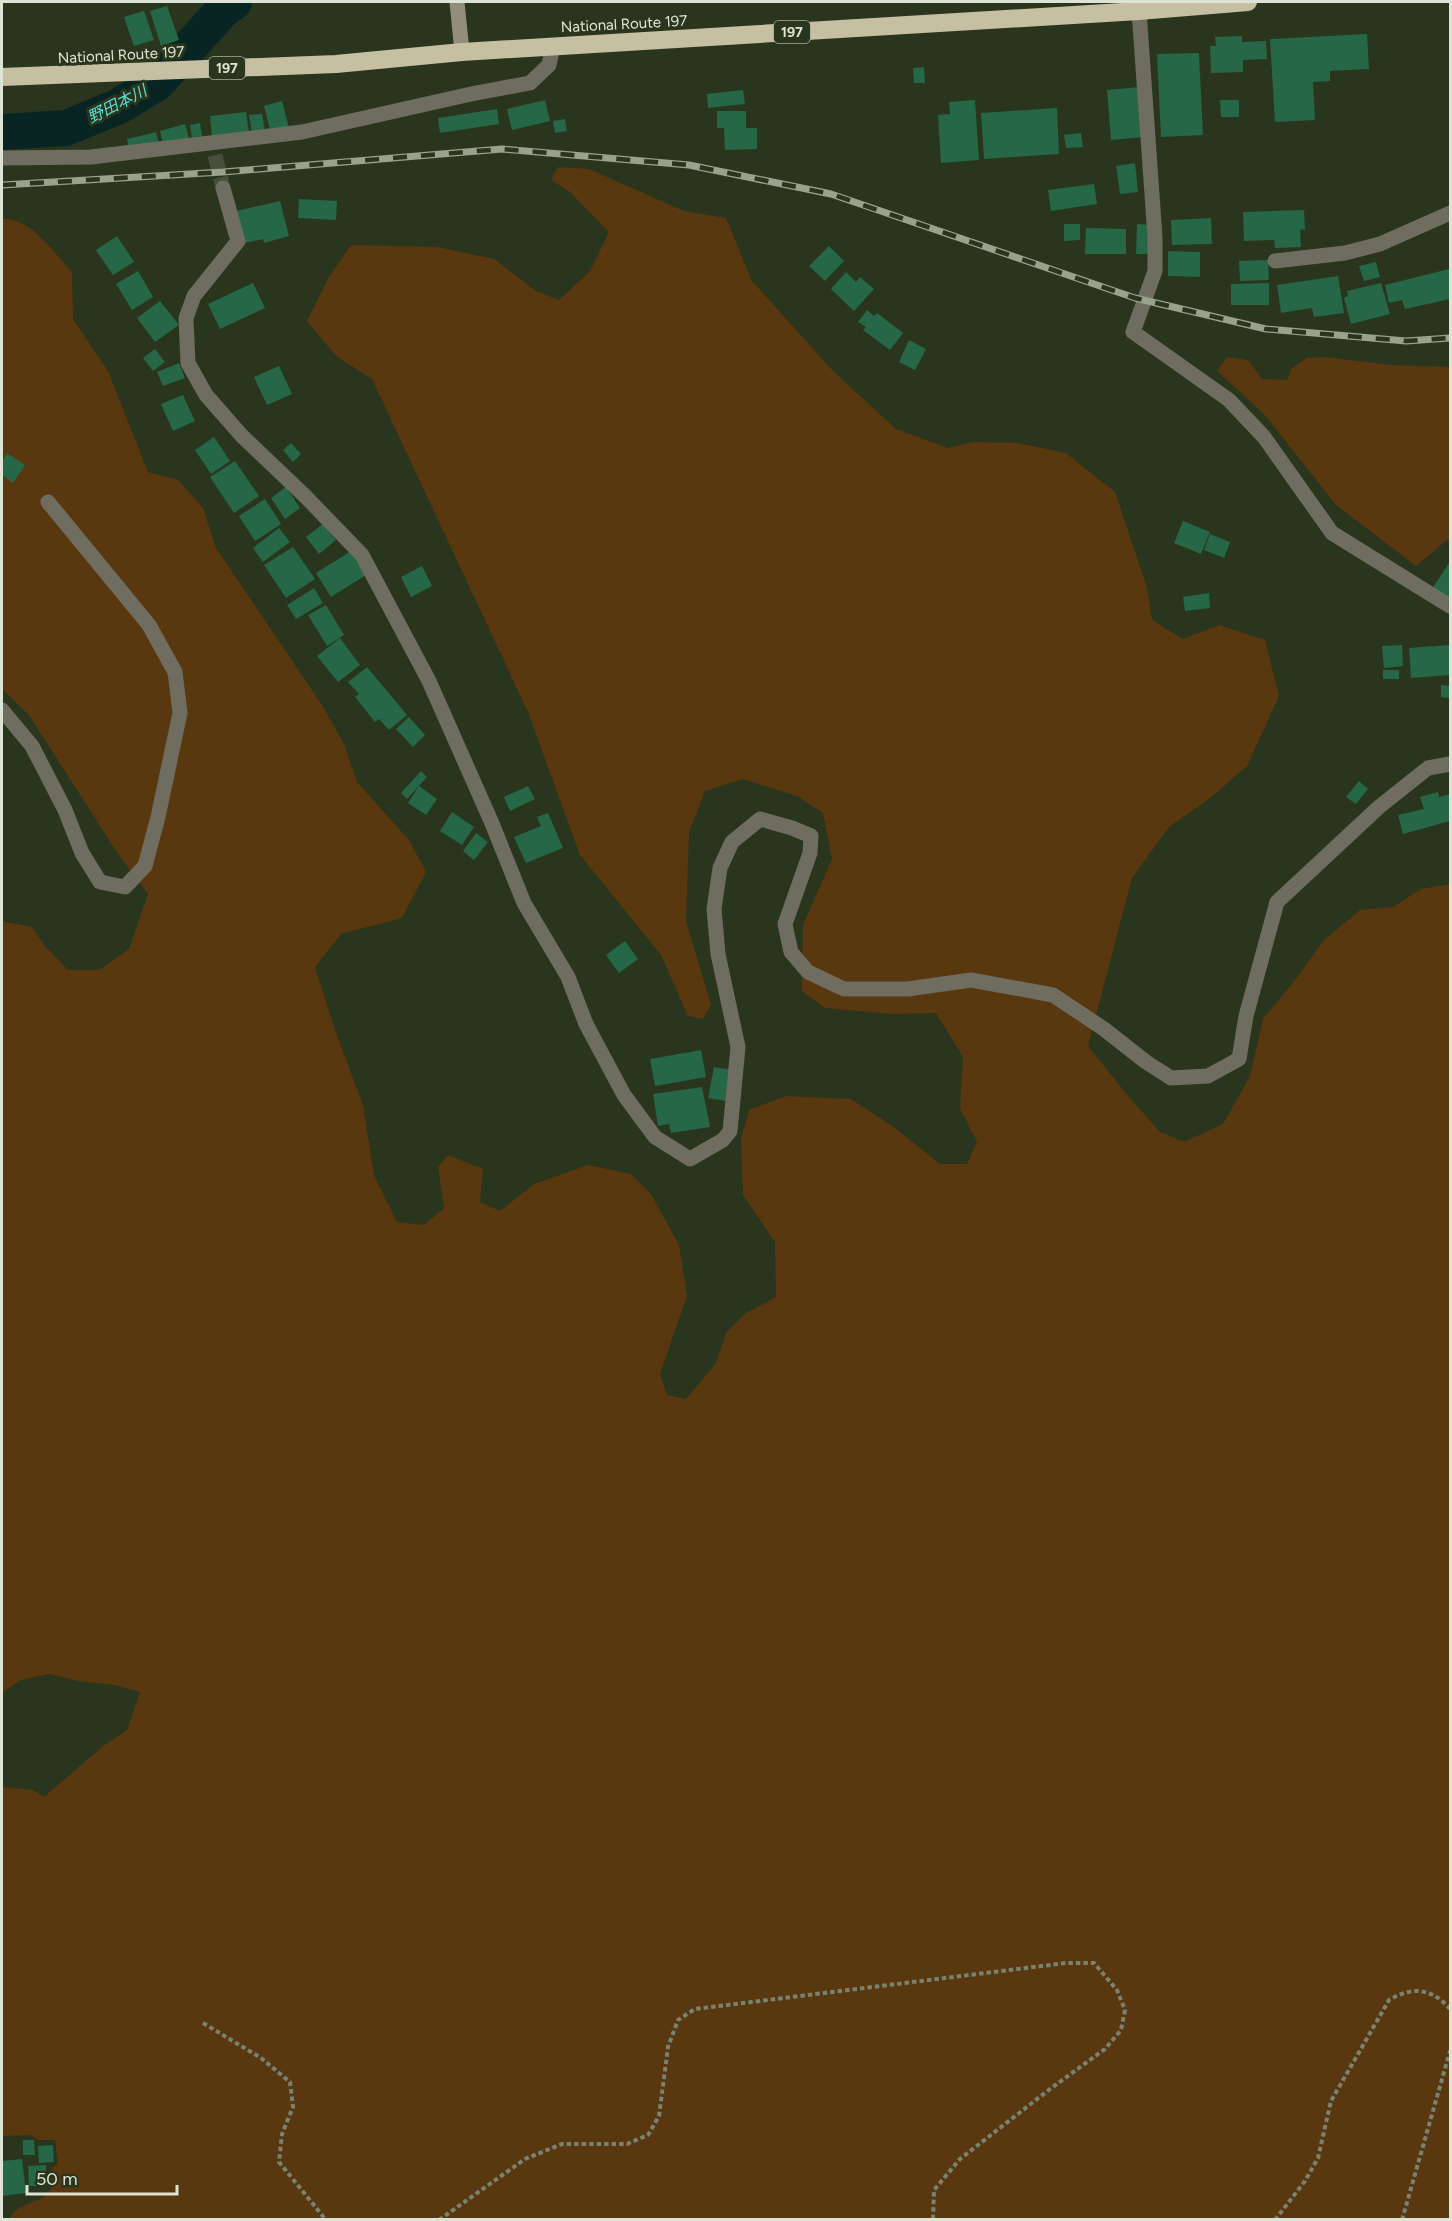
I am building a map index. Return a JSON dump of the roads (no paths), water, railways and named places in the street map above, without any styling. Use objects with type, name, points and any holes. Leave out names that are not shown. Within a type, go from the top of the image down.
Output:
[{"type":"highway","name":"National Route 197","points":[[2,77],[336,64],[462,52],[1139,11],[1248,2]]},
{"type":"street","points":[[456,2],[462,52]]},
{"type":"street","points":[[1139,11],[1155,237],[1155,271],[1133,332],[1229,400],[1264,436],[1332,533],[1450,606]]},
{"type":"street","points":[[2,158],[91,157],[213,149],[302,132],[530,83],[549,65],[553,46]]},
{"type":"street","points":[[2,87],[23,77]]},
{"type":"street","points":[[223,188],[238,241],[194,296],[186,318],[189,363],[206,395],[242,436],[362,555],[429,681],[491,821],[524,903],[568,977],[586,1024],[624,1095],[655,1137],[690,1159],[723,1140],[730,1131],[738,1047],[718,954],[714,909],[720,868],[732,842],[760,819],[811,836],[810,853],[785,924],[791,952],[808,972],[844,989],[908,989],[971,980],[1053,995],[1171,1078],[1208,1076],[1239,1059],[1246,1016],[1277,902],[1379,807],[1428,768],[1450,764]]},
{"type":"street","points":[[1275,261],[1345,253],[1380,244],[1450,213]]},
{"type":"street","points":[[2,710],[32,746],[65,810],[82,853],[100,882],[125,887],[145,866],[158,817],[180,713],[175,672],[149,625],[48,502]]},
{"type":"waterway","name":"野田本川","points":[[2,132],[66,128],[119,106],[157,83],[223,10],[234,2]]},
{"type":"tunnel","points":[[215,155],[223,188]]},
{"type":"railway","points":[[2,185],[223,172],[502,149],[689,165],[831,194],[1135,298],[1266,329],[1406,341],[1450,338]]}]
